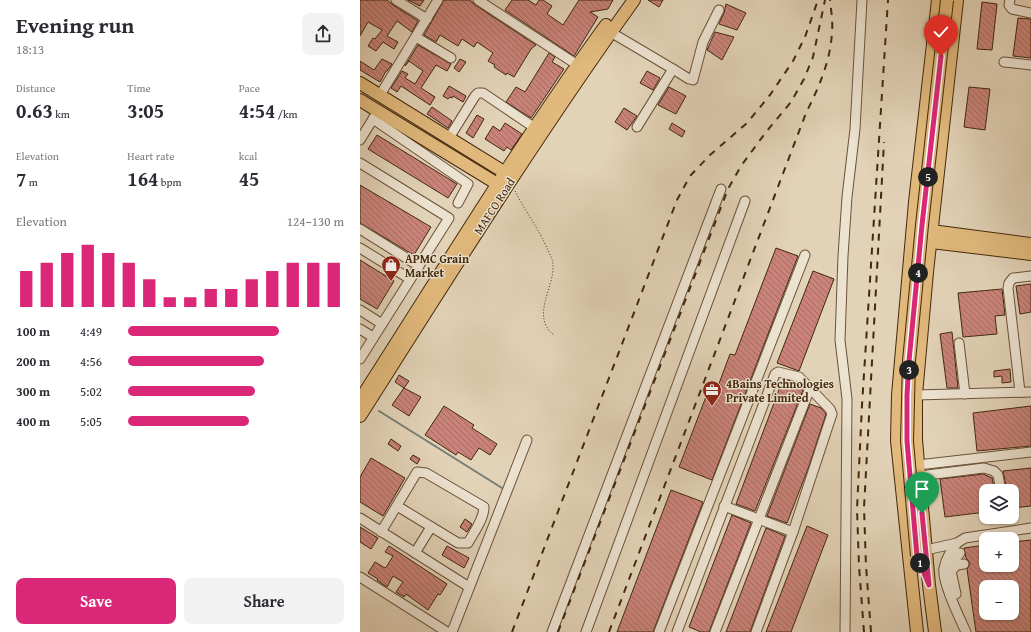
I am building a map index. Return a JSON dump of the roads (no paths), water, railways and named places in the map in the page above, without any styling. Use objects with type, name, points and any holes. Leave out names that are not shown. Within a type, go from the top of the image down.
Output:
[{"type":"main road","name":"MAFCO Road","points":[[608,30],[624,0]]},
{"type":"main road","name":"MAFCO Road","points":[[506,181],[535,128],[608,30],[634,0]]},
{"type":"main road","points":[[917,632],[897,441],[900,367],[912,234],[938,0]]},
{"type":"main road","points":[[935,632],[929,585],[922,553],[907,441],[909,361],[922,225],[947,0]]},
{"type":"main road","points":[[922,553],[919,470],[916,440],[916,395],[931,237],[957,0]]},
{"type":"main road","name":"MAFCO Road","points":[[363,402],[581,67]]},
{"type":"main road","points":[[360,83],[449,138],[506,181]]},
{"type":"main road","points":[[360,100],[376,115],[506,181]]},
{"type":"main road","points":[[912,234],[1031,254]]},
{"type":"main road","points":[[931,237],[1031,244]]},
{"type":"street","points":[[396,0],[427,19]]},
{"type":"street","points":[[380,95],[438,0]]},
{"type":"street","points":[[478,0],[581,67]]},
{"type":"street","points":[[845,632],[847,399],[840,340],[847,197],[856,130],[862,0]]},
{"type":"street","points":[[1010,0],[1009,5],[1012,9],[1031,13]]},
{"type":"street","points":[[608,30],[689,80],[693,80],[703,42],[719,10]]},
{"type":"street","points":[[416,37],[451,58]]},
{"type":"street","points":[[1004,62],[1031,65]]},
{"type":"street","points":[[637,127],[673,69]]},
{"type":"street","points":[[449,138],[478,93],[483,93],[535,128]]},
{"type":"street","points":[[360,140],[376,115],[468,184],[458,203]]},
{"type":"street","points":[[360,163],[449,218],[360,359]]},
{"type":"street","points":[[552,632],[721,189]]},
{"type":"street","points":[[586,632],[745,200]]},
{"type":"street","points":[[360,229],[419,266]]},
{"type":"street","points":[[360,248],[410,279]]},
{"type":"street","points":[[659,632],[805,255]]},
{"type":"street","points":[[1020,392],[1008,288],[1009,282],[1013,278],[1031,276]]},
{"type":"street","points":[[360,310],[382,324]]},
{"type":"street","points":[[360,329],[373,338]]},
{"type":"street","points":[[959,343],[964,394]]},
{"type":"street","points":[[680,631],[724,506],[774,374],[778,372],[799,377],[830,409],[832,414],[793,532],[756,632]]},
{"type":"street","points":[[715,632],[810,388]]},
{"type":"street","points":[[916,395],[1031,392]]},
{"type":"street","points":[[452,632],[527,440]]},
{"type":"street","points":[[919,470],[1031,452]]},
{"type":"street","points":[[919,470],[984,468],[998,475],[1000,484]]},
{"type":"street","points":[[381,532],[417,472],[421,472],[484,507],[482,517],[468,543],[458,543],[397,506]]},
{"type":"street","points":[[724,506],[793,532]]},
{"type":"street","points":[[360,518],[469,587]]},
{"type":"street","points":[[415,553],[431,527]]},
{"type":"street","points":[[922,553],[957,543],[965,538],[1031,528]]},
{"type":"street","points":[[957,543],[947,556],[943,570],[947,585],[966,632]]},
{"type":"street","points":[[960,553],[952,564],[951,571],[954,590],[971,632]]},
{"type":"street","points":[[951,571],[957,565],[964,564]]},
{"type":"street","points":[[360,577],[447,632]]},
{"type":"waterway","points":[[379,411],[502,488]]},
{"type":"railway","points":[[512,632],[677,200],[690,176],[710,155],[747,123],[770,95],[793,61],[805,37],[818,0]]},
{"type":"railway","points":[[558,632],[728,189],[741,166],[766,132],[791,102],[804,79],[813,57],[825,0]]},
{"type":"railway","points":[[609,632],[806,113],[824,73],[831,42],[832,23],[830,0]]},
{"type":"railway","points":[[864,632],[859,566],[857,509],[862,405],[888,0]]},
{"type":"railway","points":[[871,632],[866,566],[864,508],[884,142]]},
{"type":"place","name":"APMC Grain Market","points":[[391,282]]},
{"type":"place","name":"4Bains Technologies Private Limited","points":[[712,407]]}]
